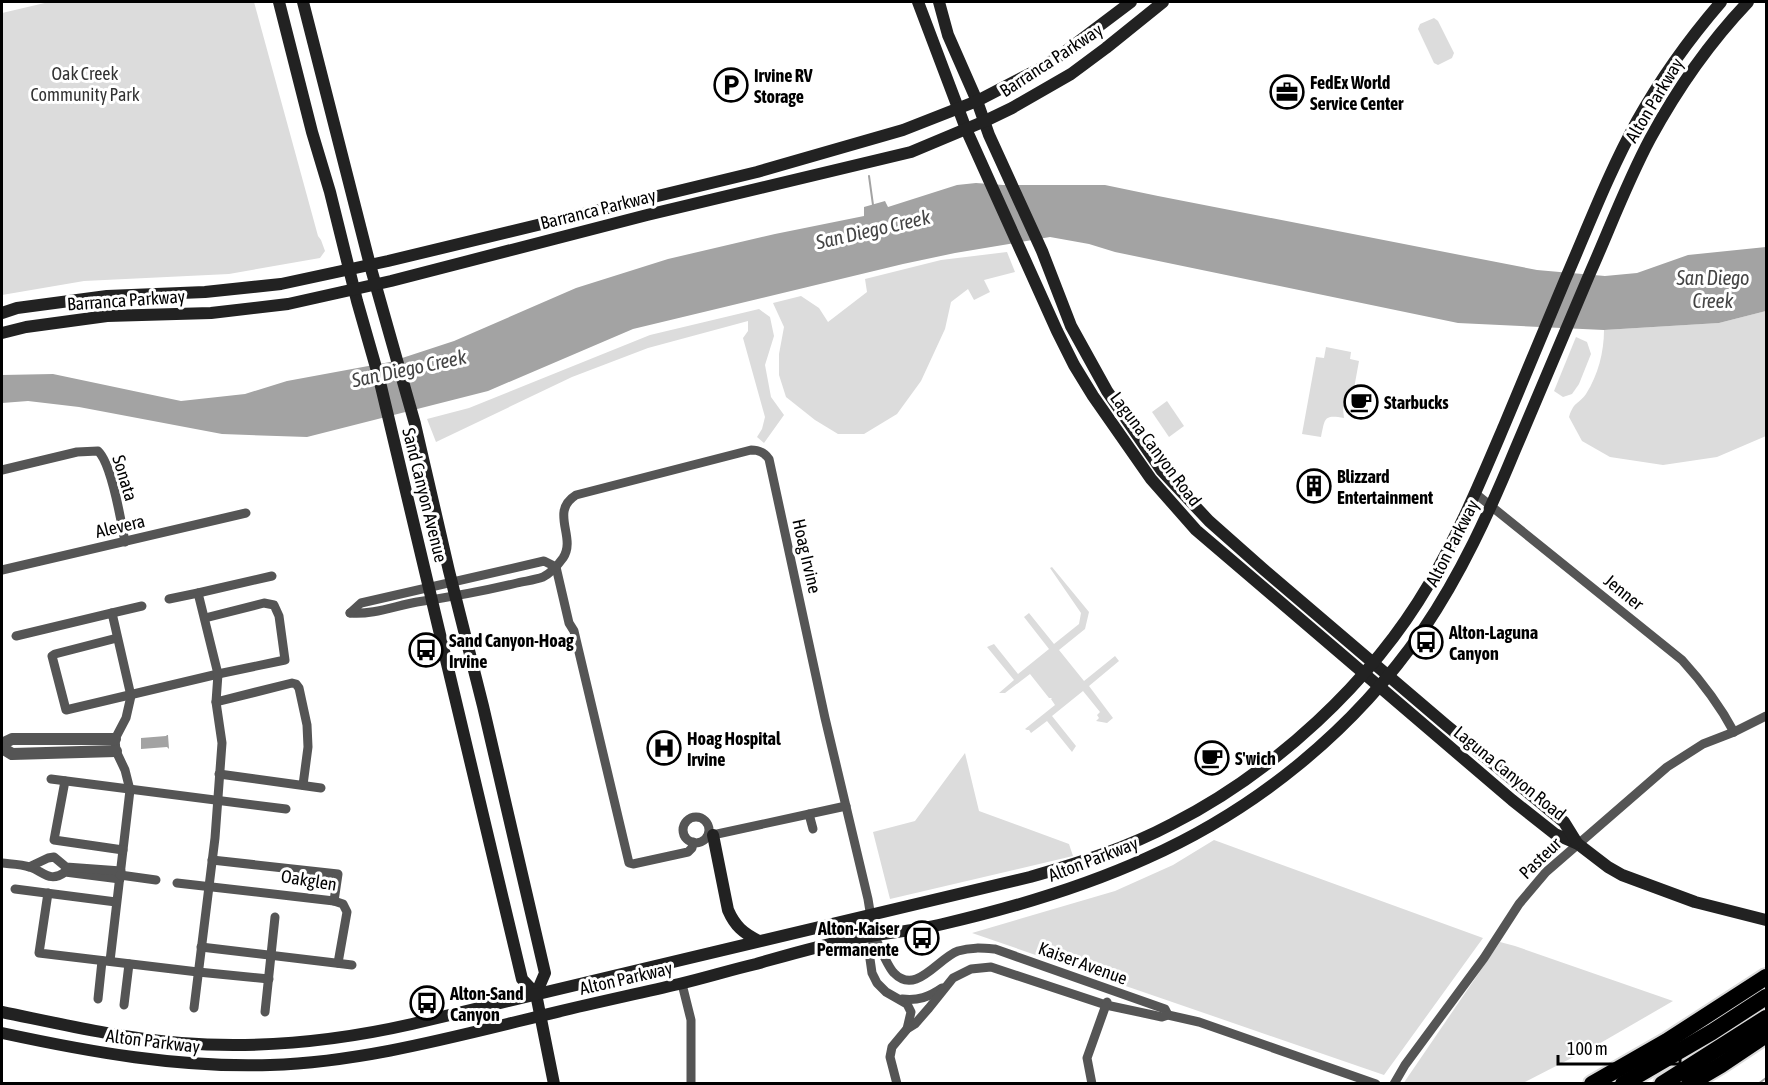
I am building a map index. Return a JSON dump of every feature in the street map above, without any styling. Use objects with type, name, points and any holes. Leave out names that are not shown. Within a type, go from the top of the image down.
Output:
[{"type":"highway","points":[[1592,1083],[1667,1041],[1767,977]]},
{"type":"highway","points":[[1623,1083],[1702,1038],[1767,997]]},
{"type":"highway","points":[[1662,1083],[1767,1018]]},
{"type":"highway","points":[[1689,1083],[1767,1035]]},
{"type":"highway","points":[[1721,1065],[1767,1043]]},
{"type":"main road","name":"Sand Canyon Avenue","points":[[279,2],[370,347],[522,979],[536,994],[554,1083]]},
{"type":"main road","name":"Sand Canyon Avenue","points":[[303,2],[370,265],[415,424],[483,706],[545,973],[536,994]]},
{"type":"main road","name":"Laguna Canyon Road","points":[[918,2],[966,129],[1074,365],[1151,479],[1196,530],[1555,834],[1578,844],[1622,875],[1695,902],[1767,920]]},
{"type":"main road","name":"Laguna Canyon Road","points":[[939,2],[948,35],[977,101],[988,135],[1042,251],[1071,326],[1107,391],[1162,471],[1209,521],[1388,676],[1564,822],[1578,844]]},
{"type":"main road","name":"Barranca Parkway","points":[[2,313],[107,296],[205,292],[281,284],[370,265],[757,172],[903,130],[977,101],[1039,69],[1131,2]]},
{"type":"main road","name":"Barranca Parkway","points":[[2,333],[26,327],[107,316],[211,313],[288,304],[911,152],[1012,108],[1071,74],[1163,2]]},
{"type":"main road","name":"Alton Parkway","points":[[2,1012],[149,1040],[205,1044],[277,1044],[377,1032],[1014,881],[1075,864],[1174,824],[1226,793],[1277,756],[1325,714],[1372,662],[1428,586],[1476,494],[1616,162],[1636,122],[1678,56],[1721,2]]},
{"type":"main road","name":"Alton Parkway","points":[[2,1033],[141,1059],[211,1065],[311,1063],[365,1055],[682,984],[854,939],[940,925],[1036,899],[1093,880],[1150,857],[1206,828],[1291,771],[1339,729],[1388,676],[1419,636],[1453,584],[1478,537],[1633,174],[1651,138],[1671,103],[1710,46],[1748,2]]},
{"type":"main road","points":[[710,835],[728,909],[733,920],[742,932],[759,941]]},
{"type":"street","name":"Hoag Irvine","points":[[556,567],[565,555],[568,543],[563,515],[565,507],[576,495],[751,450],[765,454],[769,459],[874,936]]},
{"type":"street","name":"Sonata","points":[[2,470],[71,453],[98,451],[108,469],[125,542]]},
{"type":"street","name":"Jenner","points":[[1476,494],[1682,660],[1705,684],[1734,732]]},
{"type":"street","name":"Alevera","points":[[2,570],[246,513]]},
{"type":"street","points":[[430,594],[364,614],[350,613],[361,603],[454,590],[544,561],[556,567]]},
{"type":"street","points":[[454,590],[482,592],[545,576],[556,567]]},
{"type":"street","points":[[556,567],[569,623],[574,631],[629,863],[688,852],[693,843]]},
{"type":"street","points":[[169,599],[272,576]]},
{"type":"street","points":[[194,1008],[212,860],[222,743],[216,702],[218,674],[198,593]]},
{"type":"street","points":[[117,639],[52,656],[66,710],[285,660],[279,616],[274,605],[264,603],[204,618]]},
{"type":"street","points":[[16,636],[142,606]]},
{"type":"street","points":[[98,999],[116,902],[130,790],[116,745],[131,696],[112,613]]},
{"type":"street","points":[[216,702],[292,683],[296,684],[299,688],[307,725],[308,747],[303,785]]},
{"type":"street","name":"Pasteur","points":[[1394,1083],[1529,892],[1546,872],[1666,766],[1703,744],[1767,716]]},
{"type":"street","points":[[67,738],[116,745],[66,752],[12,754],[2,746],[12,739],[67,738]]},
{"type":"street","points":[[66,752],[67,738]]},
{"type":"street","points":[[219,774],[321,788]]},
{"type":"street","points":[[51,779],[286,810]]},
{"type":"street","points":[[65,781],[54,840],[123,850]]},
{"type":"street","points":[[710,835],[705,820],[697,817],[689,819],[684,826],[686,838],[693,843],[701,842],[710,835],[846,806]]},
{"type":"street","points":[[810,814],[813,829]]},
{"type":"street","points":[[29,867],[48,858],[54,858],[65,869],[156,880]]},
{"type":"street","points":[[212,860],[338,874],[334,901]]},
{"type":"street","points":[[2,863],[29,867],[53,877],[59,876],[65,869]]},
{"type":"street","name":"Oakglen","points":[[177,883],[334,901],[342,904],[347,912],[338,963]]},
{"type":"street","points":[[15,890],[116,902]]},
{"type":"street","points":[[48,893],[39,953],[269,979]]},
{"type":"street","points":[[266,1012],[275,917]]},
{"type":"street","points":[[874,936],[870,959],[873,973],[886,992],[907,1004],[911,1012],[907,1029]]},
{"type":"street","name":"Kaiser Avenue","points":[[874,936],[889,966],[903,979],[913,980],[922,977],[951,954],[974,947],[995,949],[1165,1009],[1168,1015]]},
{"type":"street","points":[[201,946],[352,964]]},
{"type":"street","points":[[124,1005],[129,964]]},
{"type":"street","name":"Kaiser Avenue","points":[[897,1083],[891,1063],[892,1047],[907,1029],[915,1024],[953,978],[962,972],[980,966],[991,967],[1106,1005],[1199,1022],[1376,1083]]},
{"type":"street","points":[[682,984],[691,1020],[690,1083]]},
{"type":"street","name":"Kaiser Avenue","points":[[898,999],[921,999],[947,985]]},
{"type":"street","points":[[1092,1083],[1087,1058],[1111,991]]},
{"type":"green space","name":"Oak Creek Community Park","points":[[49,2],[254,2],[318,236],[325,251],[320,258],[229,274],[84,281],[2,295],[2,13]]},
{"type":"green space","points":[[1434,18],[1438,21],[1454,53],[1452,58],[1438,65],[1434,63],[1418,29],[1420,24]]},
{"type":"green space","points":[[1007,252],[1015,272],[984,280],[990,292],[974,300],[968,289],[951,302],[945,329],[921,381],[897,414],[864,434],[838,434],[815,420],[786,397],[779,375],[779,354],[784,327],[773,303],[801,296],[819,308],[828,322],[867,292],[865,279],[941,260]]},
{"type":"green space","points":[[759,309],[770,317],[774,336],[765,365],[771,397],[784,415],[764,443],[757,437],[765,417],[743,338],[748,331],[748,321],[648,348],[572,377],[436,442],[427,419],[469,408],[650,335]]},
{"type":"green space","points":[[1766,311],[1766,436],[1717,457],[1663,465],[1610,457],[1582,441],[1569,417],[1574,406],[1586,394],[1594,379],[1603,347],[1604,330],[1719,323]]},
{"type":"green space","points":[[1576,337],[1587,342],[1591,354],[1579,384],[1572,394],[1563,397],[1554,391]]},
{"type":"green space","points":[[1326,347],[1351,352],[1350,359],[1359,361],[1353,394],[1348,396],[1343,409],[1344,418],[1326,419],[1321,437],[1302,434],[1316,357],[1324,358]]},
{"type":"green space","points":[[1167,401],[1184,426],[1169,437],[1152,412]]},
{"type":"green space","points":[[1052,567],[1089,612],[1085,629],[1059,650],[1084,681],[1115,656],[1119,661],[1089,686],[1113,718],[1107,723],[1096,721],[1100,712],[1083,691],[1052,716],[1076,746],[1072,752],[1047,721],[1031,733],[1025,729],[1055,705],[1052,698],[1049,698],[1030,674],[1005,693],[999,693],[1014,680],[987,647],[994,644],[1018,674],[1049,649],[1024,617],[1029,613],[1054,644],[1079,624],[1081,613],[1050,568]]},
{"type":"green space","points":[[965,753],[979,811],[1069,844],[1073,856],[890,899],[873,832],[915,821]]},
{"type":"green space","points":[[1214,840],[1483,938],[1384,1075],[972,933],[1115,891],[1173,865]]},
{"type":"green space","points":[[1500,942],[1673,1001],[1597,1045],[1523,1083],[1403,1084]]},
{"type":"water","name":"San Diego Creek","points":[[976,183],[1105,185],[1537,270],[1605,276],[1637,273],[1688,255],[1766,247],[1766,311],[1719,323],[1604,330],[1458,323],[1050,237],[903,264],[633,329],[488,391],[307,437],[222,434],[79,407],[28,401],[2,403],[2,375],[53,374],[181,401],[245,394],[287,381],[390,362],[454,341],[576,288],[668,259],[864,216],[864,207],[885,201],[888,207],[957,185]]},
{"type":"water","points":[[168,735],[169,749],[167,747],[141,749],[141,738]]},
{"type":"waterway","points":[[869,176],[873,205]]},
{"type":"waterway","points":[[1758,1084],[1766,1078]]},
{"type":"place","name":"Irvine RV Storage","points":[[731,85]]},
{"type":"place","name":"FedEx World Service Center","points":[[1287,92]]},
{"type":"place","name":"Starbucks","points":[[1361,402]]},
{"type":"place","name":"Blizzard Entertainment","points":[[1314,486]]},
{"type":"place","name":"Alton-Laguna Canyon","points":[[1426,642]]},
{"type":"place","name":"Sand Canyon-Hoag Irvine","points":[[426,650]]},
{"type":"place","name":"Hoag Hospital Irvine","points":[[664,748]]},
{"type":"place","name":"S'wich","points":[[1212,758]]},
{"type":"place","name":"Alton-Kaiser Permanente","points":[[922,938]]},
{"type":"place","name":"Alton-Sand Canyon","points":[[427,1003]]}]
